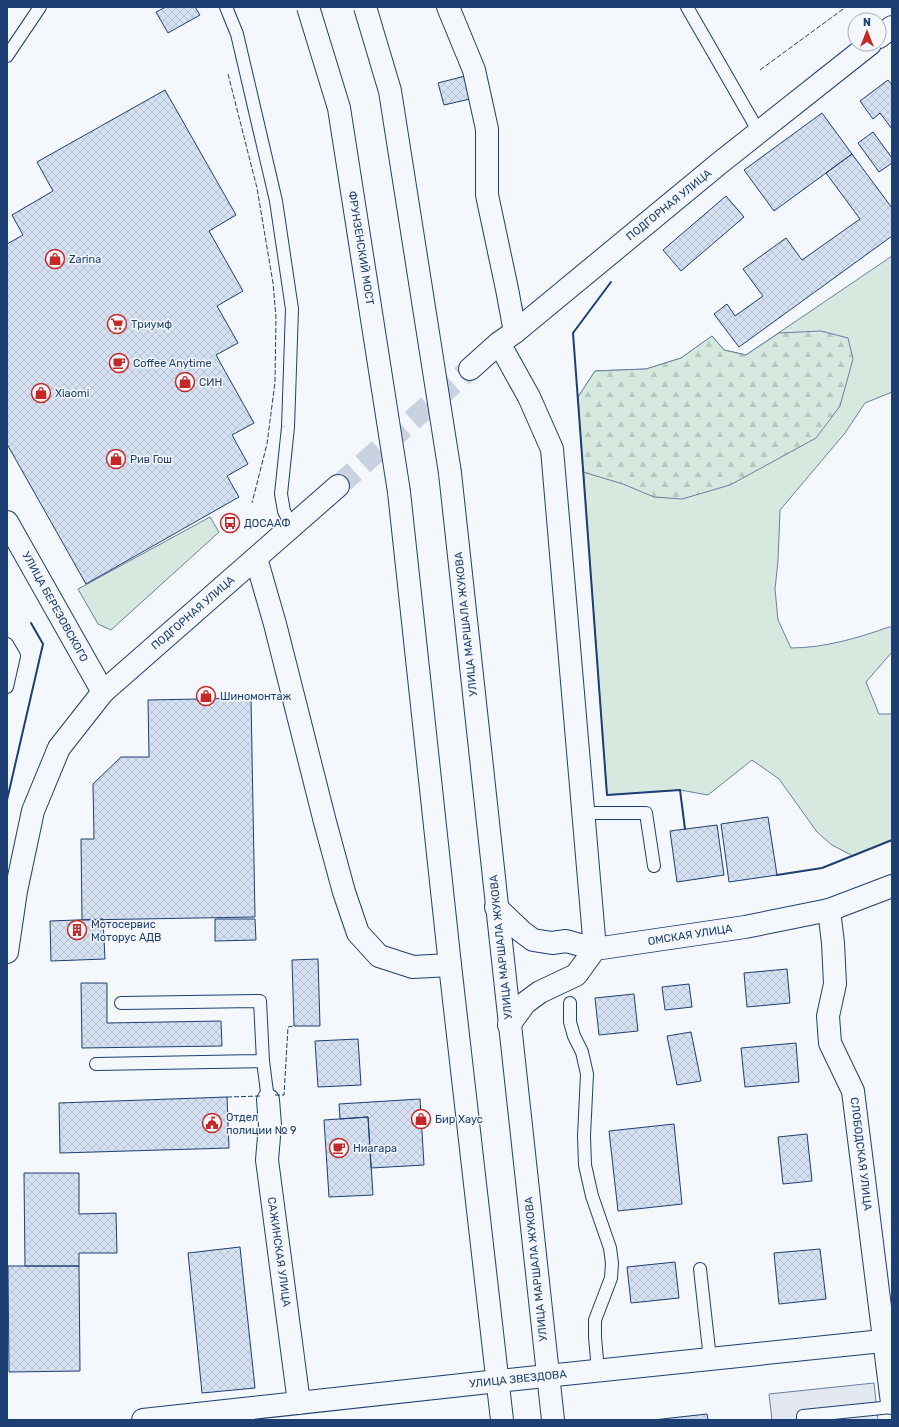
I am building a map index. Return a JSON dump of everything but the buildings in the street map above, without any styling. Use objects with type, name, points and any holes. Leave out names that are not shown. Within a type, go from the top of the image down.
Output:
[{"type":"street","name":"ФРУНЗЕНСКИЙ МОСТ","points":[[308,7],[339,108],[399,492],[450,965]]},
{"type":"street","name":"УЛИЦА МАРШАЛА ЖУКОВА","points":[[365,7],[390,91],[450,473],[553,1420]]},
{"type":"street","points":[[448,7],[474,70],[487,129],[487,195],[507,289],[507,338],[529,397],[552,450],[595,950],[576,975],[540,992],[525,1003],[509,1025]]},
{"type":"street","name":"ПОДГОРНАЯ УЛИЦА","points":[[470,369],[759,132],[860,52]]},
{"type":"street","name":"ПОДГОРНАЯ УЛИЦА","points":[[7,952],[11,890],[33,811],[59,748],[103,692],[338,486]]},
{"type":"street","name":"УЛИЦА БЕРЕЗОВСКОГО","points":[[7,522],[103,692]]},
{"type":"street","points":[[256,558],[275,624],[344,892],[358,933],[380,956],[412,967],[450,965],[502,1420]]},
{"type":"street","name":"ОМСКАЯ УЛИЦА","points":[[496,907],[521,931],[534,940],[552,943],[566,942],[595,950],[745,927],[829,910],[892,886]]},
{"type":"street","name":"СЛОБОДСКАЯ УЛИЦА","points":[[829,910],[833,943],[835,984],[828,1016],[830,1043],[852,1091],[888,1340],[892,1403]]},
{"type":"street","name":"САЖИНСКАЯ УЛИЦА","points":[[268,1100],[270,1125],[267,1160],[300,1403]]},
{"type":"street","name":"УЛИЦА ЗВЕЗДОВА","points":[[144,1420],[888,1340]]},
{"type":"lane","points":[[226,7],[237,34],[276,201],[292,309],[288,427],[281,494],[284,511],[292,527]]},
{"type":"lane","points":[[687,7],[759,132]]},
{"type":"lane","points":[[7,56],[38,8]]},
{"type":"lane","points":[[7,644],[14,656],[7,688]]},
{"type":"lane","points":[[583,813],[646,813],[654,866]]},
{"type":"lane","points":[[121,1003],[260,1001],[263,1061],[268,1100]]},
{"type":"lane","points":[[570,1003],[570,1022],[574,1036],[582,1052],[587,1074],[584,1136],[586,1165],[592,1196],[610,1248],[612,1263],[611,1278],[596,1320],[595,1337],[598,1371]]},
{"type":"lane","points":[[96,1064],[263,1061]]},
{"type":"lane","points":[[700,1269],[710,1359]]},
{"type":"lane","points":[[803,1420],[802,1416],[892,1407]]},
{"type":"green space","points":[[892,256],[892,392],[865,403],[845,433],[780,510],[778,561],[775,589],[778,620],[791,648],[803,648],[828,644],[892,627],[892,652],[866,682],[879,714],[892,714],[892,840],[853,856],[832,845],[817,832],[779,779],[752,760],[708,795],[680,790],[607,795],[578,397],[595,371],[646,369],[681,358],[712,336],[724,350],[746,355]]},
{"type":"green space","points":[[821,331],[848,338],[853,359],[840,406],[816,438],[730,485],[682,499],[654,497],[623,484],[583,472],[578,397],[595,371],[646,369],[681,358],[712,336],[724,350],[746,355],[779,333]]},
{"type":"green space","points":[[210,517],[219,532],[111,630],[98,624],[78,589]]},
{"type":"shaded area","points":[[874,1383],[878,1420],[772,1420],[769,1394]]},
{"type":"tunnel","points":[[338,486],[470,369]]},
{"type":"fence","points":[[760,70],[846,7]]},
{"type":"fence","points":[[228,74],[257,188],[273,283],[276,317],[275,382],[267,444],[252,503]]},
{"type":"fence","points":[[275,1095],[284,1095],[288,1027],[294,1026]]},
{"type":"fence","points":[[227,1097],[261,1096]]},
{"type":"wall","points":[[611,282],[573,333],[607,795],[680,790],[685,829]]},
{"type":"wall","points":[[7,800],[43,644],[31,623]]},
{"type":"wall","points":[[777,875],[822,868],[892,840]]},
{"type":"place","name":"Zarina","points":[[55,259]]},
{"type":"place","name":"Триумф","points":[[117,324]]},
{"type":"place","name":"Coffee Anytime","points":[[119,363]]},
{"type":"place","name":"СИН","points":[[185,382]]},
{"type":"place","name":"Xiaomi","points":[[41,393]]},
{"type":"place","name":"Рив Гош","points":[[116,459]]},
{"type":"place","name":"ДОСААФ","points":[[230,523]]},
{"type":"place","name":"Шиномонтаж","points":[[206,696]]},
{"type":"place","name":"Мотосервис Моторус АДВ","points":[[77,930]]},
{"type":"place","name":"Бир Хаус","points":[[421,1119]]},
{"type":"place","name":"Отдел полиции № 9","points":[[212,1123]]},
{"type":"place","name":"Ниагара","points":[[339,1148]]}]
